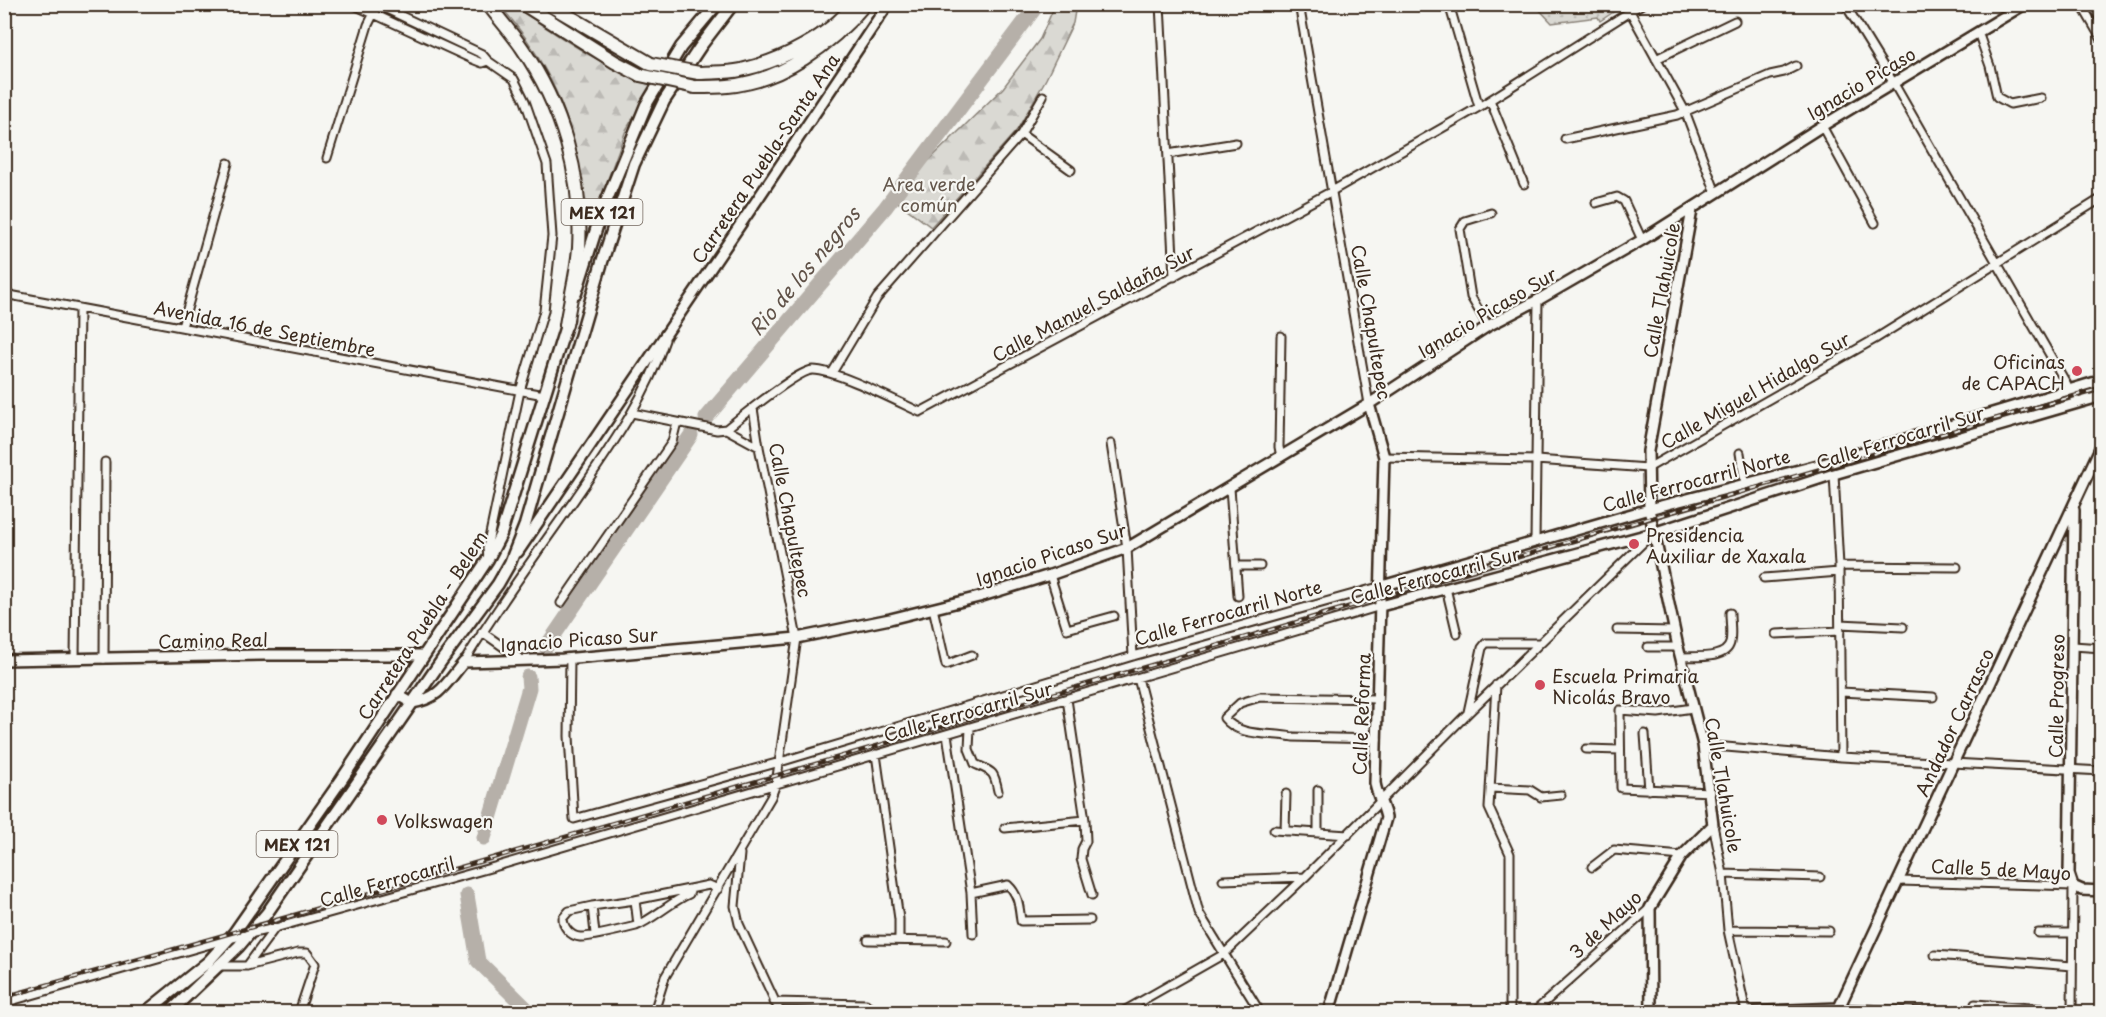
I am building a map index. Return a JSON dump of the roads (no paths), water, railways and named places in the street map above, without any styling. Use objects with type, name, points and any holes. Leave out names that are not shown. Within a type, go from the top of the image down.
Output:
[{"type":"highway","points":[[488,4],[522,47],[541,78],[567,139],[577,185],[579,248],[566,325]]},
{"type":"highway","points":[[523,4],[615,62],[640,75],[695,87],[729,86],[767,77],[826,44],[850,22],[865,4]]},
{"type":"highway","points":[[548,4],[651,64],[699,73],[740,71],[782,58],[826,31],[848,13],[854,4]]},
{"type":"main road","name":"Carretera Puebla - Belem","points":[[146,1012],[208,962],[228,939],[309,827],[488,559],[501,534],[601,214],[646,105],[681,47],[717,4]]},
{"type":"main road","name":"Carretera Puebla - Belem","points":[[170,1012],[219,967],[267,913],[498,585],[510,563],[525,525],[602,262],[634,164],[664,101],[700,47],[733,4]]},
{"type":"main road","name":"Carretera Puebla-Santa Ana","points":[[510,563],[888,4]]},
{"type":"main road","name":"Ignacio Picaso","points":[[1716,193],[1821,126],[2025,4]]},
{"type":"main road","name":"Ignacio Picaso Sur","points":[[464,662],[570,659],[797,639],[890,620],[979,597],[1127,548],[1369,404],[1488,326],[1642,240],[1716,193]]},
{"type":"main road","name":"Calle Tlahuicole","points":[[1692,210],[1648,451],[1649,508],[1679,652],[1703,745],[1711,792],[1713,825]]},
{"type":"main road","name":"Calle Ferrocarril Norte","points":[[1382,586],[1649,508],[1826,463],[2102,380]]},
{"type":"main road","name":"Calle Ferrocarril Sur","points":[[1381,606],[1653,533],[1834,474],[2102,396]]},
{"type":"main road","name":"Calle Chapultepec","points":[[1369,404],[1384,457],[1382,586]]},
{"type":"main road","name":"Andador Carrasco","points":[[1837,1010],[2102,444]]},
{"type":"main road","name":"Calle Progreso","points":[[2073,886],[2070,874],[2074,506]]},
{"type":"main road","name":"Calle Reforma","points":[[1329,1012],[1386,818],[1375,783],[1382,586]]},
{"type":"main road","name":"Camino Real","points":[[4,660],[266,655],[423,655]]},
{"type":"main road","points":[[397,694],[412,704],[428,701],[436,695],[464,662]]},
{"type":"main road","name":"3 de Mayo","points":[[1650,908],[1682,856],[1713,825]]},
{"type":"main road","name":"Calle 5 de Mayo","points":[[2073,886],[2082,890],[2102,891]]},
{"type":"main road","points":[[1650,908],[1651,1012]]},
{"type":"main road","points":[[1745,1012],[1837,1010]]},
{"type":"street","points":[[352,4],[472,59],[482,63],[488,62]]},
{"type":"street","points":[[1160,4],[1174,277]]},
{"type":"street","name":"Calle Chapultepec","points":[[1299,4],[1369,404]]},
{"type":"street","points":[[1449,4],[1479,107]]},
{"type":"street","name":"Calle Manuel Saldaña Sur","points":[[726,429],[793,379],[811,369],[832,373],[920,412],[1332,192],[1479,107],[1628,8],[1642,4]]},
{"type":"street","points":[[1845,4],[1893,82],[2076,402]]},
{"type":"street","points":[[2081,4],[2102,40]]},
{"type":"street","points":[[327,158],[377,5],[482,54],[488,62],[514,79],[525,101],[547,164],[552,236],[544,311],[520,391],[487,548],[488,559]]},
{"type":"street","points":[[1628,8],[1685,111],[1716,193]]},
{"type":"street","points":[[1656,59],[1735,21]]},
{"type":"street","points":[[1978,32],[1990,66],[1997,98],[2010,104],[2042,98]]},
{"type":"street","points":[[1565,139],[1677,115],[1796,66]]},
{"type":"street","points":[[832,373],[877,298],[1021,134],[1043,96]]},
{"type":"street","points":[[1490,100],[1524,184]]},
{"type":"street","points":[[1821,126],[1875,223]]},
{"type":"street","points":[[1021,134],[1071,170]]},
{"type":"street","points":[[1168,154],[1236,143]]},
{"type":"street","points":[[182,327],[228,163]]},
{"type":"street","points":[[1596,203],[1617,197],[1624,201],[1642,240]]},
{"type":"street","name":"Calle Miguel Hidalgo Sur","points":[[1384,457],[1536,460],[1648,468],[1875,339],[2102,198]]},
{"type":"street","points":[[1488,326],[1471,297],[1460,229],[1465,221],[1491,213]]},
{"type":"street","name":"Avenida 16 de Septiembre","points":[[4,294],[544,395]]},
{"type":"street","points":[[1535,542],[1538,300]]},
{"type":"street","points":[[75,659],[79,308]]},
{"type":"street","points":[[464,662],[482,632],[632,413],[657,365],[668,329]]},
{"type":"street","points":[[1281,336],[1279,447],[1281,457]]},
{"type":"street","name":"Calle Chapultepec","points":[[654,1012],[665,977],[771,797],[780,762],[797,639],[753,408]]},
{"type":"street","points":[[632,413],[717,430],[726,429],[759,447]]},
{"type":"street","points":[[561,603],[672,442],[677,422]]},
{"type":"street","points":[[1111,444],[1127,548],[1133,656]]},
{"type":"street","points":[[1740,453],[1745,484]]},
{"type":"street","points":[[104,659],[105,462]]},
{"type":"street","points":[[1834,474],[1839,569],[1841,757]]},
{"type":"street","points":[[1230,488],[1238,596]]},
{"type":"street","points":[[1122,1012],[1224,954],[1348,835],[1496,685],[1653,533]]},
{"type":"street","points":[[1236,566],[1260,566]]},
{"type":"street","points":[[1764,578],[1839,569],[1957,567]]},
{"type":"street","points":[[1050,575],[1067,629],[1114,616]]},
{"type":"street","name":"Calle Ferrocarril Norte","points":[[780,762],[1133,656],[1382,586]]},
{"type":"street","points":[[1446,588],[1457,634]]},
{"type":"street","name":"Calle Ferrocarril Sur","points":[[776,784],[1381,606]]},
{"type":"street","points":[[933,608],[946,665],[972,655]]},
{"type":"street","points":[[1648,647],[1679,652],[1722,654],[1728,650],[1731,641],[1730,613]]},
{"type":"street","points":[[1776,634],[1840,628],[1903,627]]},
{"type":"street","points":[[1617,630],[1675,631]]},
{"type":"street","points":[[482,632],[523,661]]},
{"type":"street","points":[[1468,713],[1482,648],[1486,643],[1540,644]]},
{"type":"street","points":[[2073,646],[2102,648]]},
{"type":"street","points":[[570,659],[569,736],[574,819],[780,762]]},
{"type":"street","points":[[1138,678],[1199,912],[1260,1012]]},
{"type":"street","points":[[1496,685],[1489,808],[1510,854],[1510,1012]]},
{"type":"street","points":[[1840,692],[1933,697]]},
{"type":"street","points":[[1377,739],[1293,737],[1248,732],[1235,727],[1224,718],[1240,703],[1260,697],[1378,699]]},
{"type":"street","points":[[1067,699],[1085,820],[1086,841],[1081,859],[1092,895]]},
{"type":"street","points":[[1693,708],[1658,713],[1620,710],[1621,788],[1711,792]]},
{"type":"street","points":[[970,728],[970,756],[975,764],[993,771],[998,791]]},
{"type":"street","points":[[1645,734],[1649,790]]},
{"type":"street","points":[[947,735],[971,893],[974,934]]},
{"type":"street","points":[[1703,745],[1841,757],[2102,771]]},
{"type":"street","points":[[1586,748],[1620,750]]},
{"type":"street","points":[[876,754],[899,919],[899,939]]},
{"type":"street","name":"Calle Ferrocarril","points":[[6,1003],[228,939],[501,865],[776,784]]},
{"type":"street","points":[[1490,788],[1530,790],[1541,797],[1561,795]]},
{"type":"street","points":[[1318,790],[1318,833]]},
{"type":"street","points":[[1285,831],[1286,794]]},
{"type":"street","points":[[1005,828],[1085,820]]},
{"type":"street","name":"Calle Tlahuicole","points":[[1713,825],[1723,874],[1728,930],[1745,1012]]},
{"type":"street","points":[[1274,830],[1348,835]]},
{"type":"street","points":[[1592,867],[1614,850],[1682,856]]},
{"type":"street","points":[[741,851],[735,906],[739,924],[780,1012]]},
{"type":"street","points":[[1723,874],[1820,877]]},
{"type":"street","points":[[1223,880],[1305,877]]},
{"type":"street","name":"Calle 5 de Mayo","points":[[1899,881],[2073,886]]},
{"type":"street","points":[[691,889],[689,894],[638,925],[580,937],[570,933],[563,925],[563,918],[569,911],[635,900],[686,888],[709,885],[718,889]]},
{"type":"street","points":[[971,893],[1008,885],[1016,891],[1021,921],[1090,920]]},
{"type":"street","points":[[1975,1012],[1975,1004],[2072,1012],[2073,886]]},
{"type":"street","points":[[670,892],[673,902]]},
{"type":"street","points":[[635,900],[638,925]]},
{"type":"street","points":[[592,906],[595,934]]},
{"type":"street","name":"3 de Mayo","points":[[1534,1012],[1650,908]]},
{"type":"street","points":[[247,966],[274,928]]},
{"type":"street","points":[[1728,930],[1829,931]]},
{"type":"street","points":[[2038,933],[2072,933]]},
{"type":"street","points":[[868,940],[946,941]]},
{"type":"street","points":[[208,962],[219,967],[247,966],[298,953],[307,953],[315,964],[298,1012]]},
{"type":"street","points":[[1935,955],[2072,966]]},
{"type":"street","points":[[774,1002],[866,1004],[869,1012]]},
{"type":"street","points":[[6,1003],[10,1012]]},
{"type":"street","points":[[1837,1010],[1939,1012]]},
{"type":"waterway","name":"Rio de los negros","points":[[706,418],[885,208],[1038,4]]},
{"type":"waterway","name":"Rio de los negros","points":[[546,647],[691,435]]},
{"type":"waterway","name":"Rio de los negros","points":[[484,838],[529,688],[528,677]]},
{"type":"waterway","name":"Rio de los negros","points":[[467,895],[478,961],[530,1012]]},
{"type":"railway","points":[[4,997],[868,749],[1564,543],[2102,388]]},
{"type":"place","name":"Oficinas de CAPACH","points":[[2077,371]]},
{"type":"place","name":"Presidencia Auxiliar de Xaxala","points":[[1634,544]]},
{"type":"place","name":"Escuela Primaria Nicolás Bravo","points":[[1540,685]]},
{"type":"place","name":"Volkswagen","points":[[382,820]]},
{"type":"park label","name":"Area verde común","points":[[929,193]]}]
